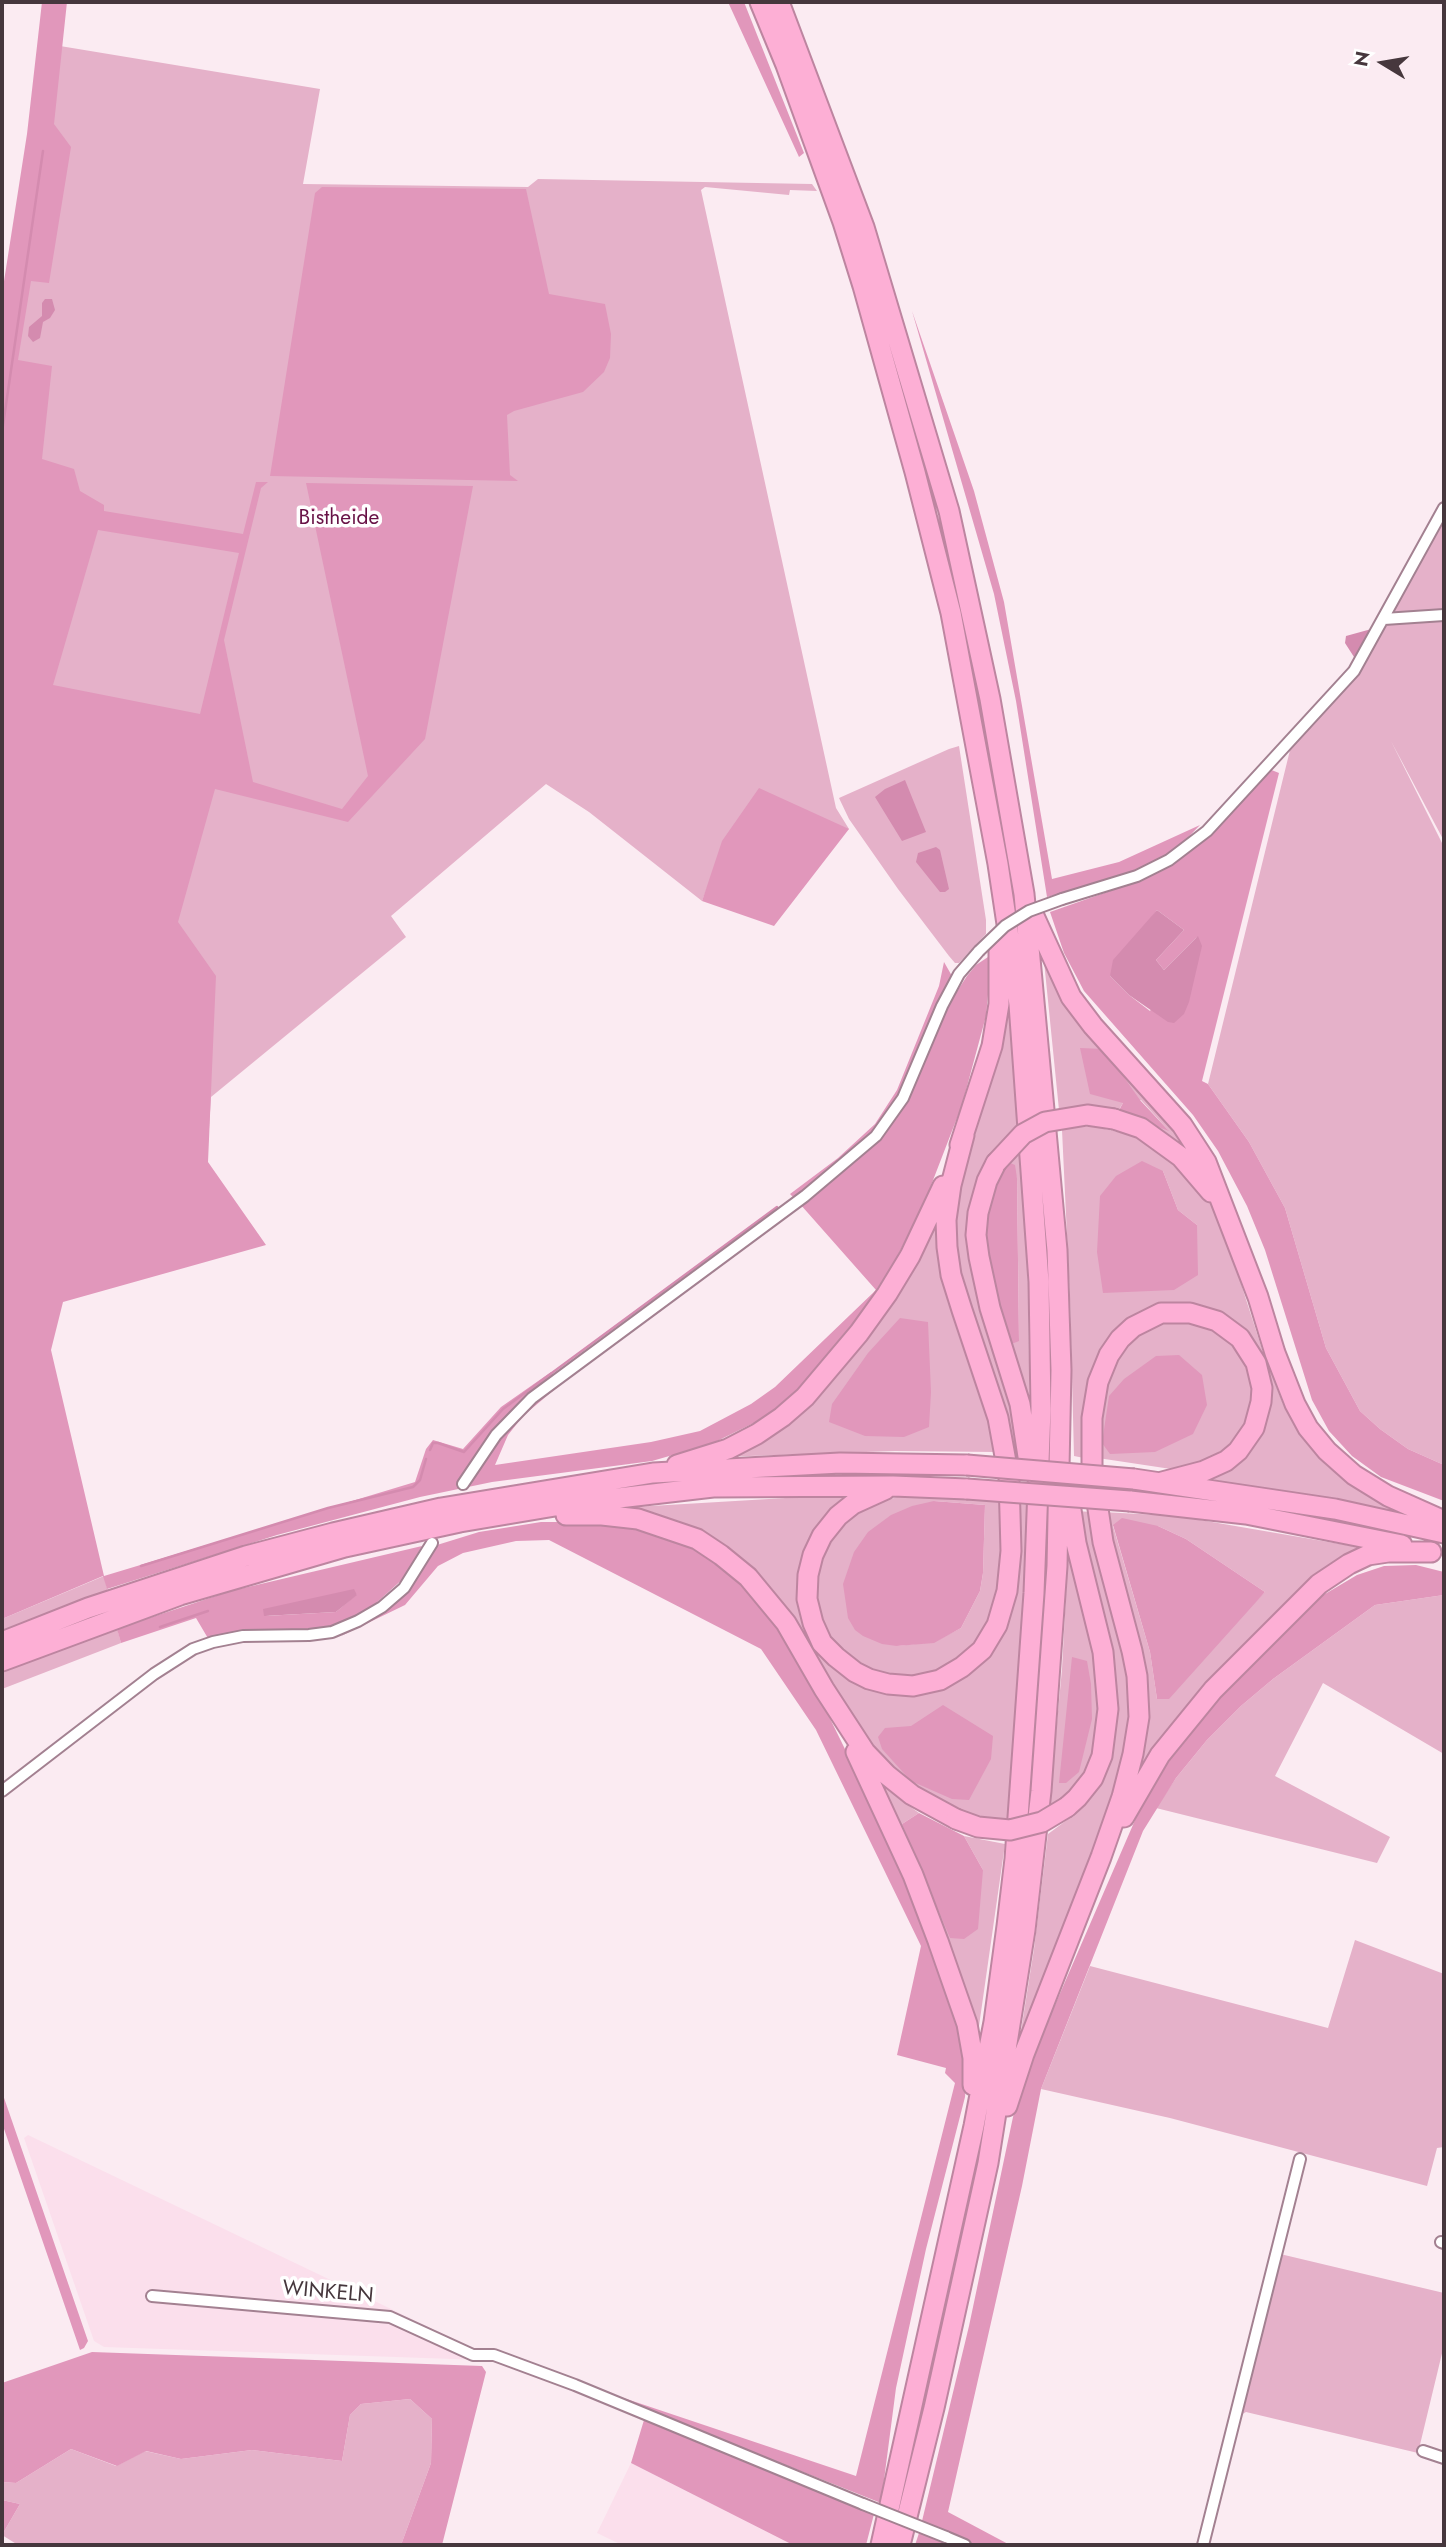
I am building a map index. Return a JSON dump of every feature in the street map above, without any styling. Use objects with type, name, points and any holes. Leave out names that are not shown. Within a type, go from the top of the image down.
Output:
[{"type":"highway","points":[[760,2],[843,222],[915,472],[951,614],[999,864],[1018,1004],[1039,1282],[1041,1409],[1034,1593],[1014,1859],[994,2022],[974,2126],[881,2545]]},
{"type":"highway","points":[[779,2],[864,227],[949,511],[997,738],[1024,894],[1057,1250],[1060,1437],[1056,1580],[1041,1791],[1026,1930],[988,2163],[934,2408],[900,2545]]},
{"type":"highway","points":[[893,1486],[853,1504],[838,1516],[822,1536],[808,1575],[807,1599],[822,1643],[836,1657],[869,1679],[913,1686],[940,1680],[962,1667],[982,1650],[997,1625],[1007,1591],[1012,1513],[1003,1440],[988,1385],[958,1298],[947,1247],[946,1220],[964,1135],[992,1046],[999,1004],[999,864]]},
{"type":"highway","points":[[1024,894],[1072,997],[1093,1026],[1182,1125],[1206,1163],[1258,1297],[1275,1353],[1295,1404],[1308,1428],[1327,1451],[1354,1475],[1388,1496],[1444,1521]]},
{"type":"highway","points":[[1036,1514],[1020,1404],[990,1308],[976,1235],[978,1213],[987,1181],[996,1163],[1023,1134],[1045,1122],[1087,1115],[1114,1119],[1141,1128],[1181,1157],[1199,1175],[1228,1215]]},
{"type":"highway","points":[[653,1473],[728,1448],[774,1422],[805,1397],[859,1332],[910,1256],[932,1214],[964,1135]]},
{"type":"highway","points":[[988,2163],[1024,2054],[1122,1797],[1139,1717],[1137,1676],[1132,1651],[1098,1518],[1090,1439],[1094,1398],[1109,1355],[1133,1327],[1161,1314],[1190,1313],[1217,1321],[1240,1338],[1256,1363],[1262,1388],[1261,1402],[1254,1428],[1238,1451],[1226,1461],[1204,1471],[1162,1482]]},
{"type":"highway","points":[[824,1689],[865,1752],[887,1775],[921,1801],[956,1819],[978,1827],[1010,1830],[1042,1822],[1077,1798],[1093,1778],[1102,1755],[1107,1731],[1108,1696],[1103,1652],[1076,1543],[1060,1437]]},
{"type":"highway","points":[[2,1642],[166,1581],[333,1532],[441,1508],[653,1473],[840,1463],[967,1465],[1162,1482],[1335,1509],[1444,1533]]},
{"type":"highway","points":[[2,1661],[180,1594],[345,1547],[460,1522],[580,1502],[713,1487],[893,1486],[1130,1501],[1246,1514],[1331,1529],[1438,1553]]},
{"type":"highway","points":[[460,1522],[570,1514],[602,1514],[638,1519],[697,1539],[748,1577],[768,1599],[786,1623],[824,1689],[913,1875],[967,2024],[973,2058],[974,2126]]},
{"type":"highway","points":[[1101,1857],[1160,1755],[1213,1690],[1319,1584],[1349,1563],[1368,1555],[1388,1552],[1438,1553]]},
{"type":"street","points":[[463,1484],[496,1435],[532,1398],[805,1196],[876,1136],[903,1098],[942,1006],[959,974],[1005,926],[1029,911],[1137,876],[1169,860],[1207,831],[1354,671],[1444,508]]},
{"type":"street","points":[[1384,619],[1444,615]]},
{"type":"street","points":[[2,1791],[154,1674],[193,1649],[243,1636],[332,1632],[358,1621],[382,1607],[404,1588],[432,1543]]},
{"type":"street","points":[[1203,2545],[1300,2159]]},
{"type":"street","name":"WINKELN","points":[[152,2297],[390,2317],[473,2356],[494,2355],[575,2385],[965,2545]]},
{"type":"street","points":[[1423,2451],[1444,2458]]},
{"type":"shaded area","points":[[45,299],[52,299],[55,310],[50,318],[43,322],[40,338],[33,342],[28,336],[29,327],[42,316],[42,303]]},
{"type":"shaded area","points":[[1375,628],[1357,657],[1354,657],[1345,643],[1346,636]]},
{"type":"shaded area","points":[[905,780],[926,832],[902,841],[875,797]]},
{"type":"shaded area","points":[[936,847],[940,850],[949,889],[945,892],[940,892],[916,862],[918,853]]},
{"type":"shaded area","points":[[1157,910],[1184,930],[1156,960],[1164,970],[1198,936],[1202,946],[1189,1002],[1184,1014],[1174,1023],[1168,1022],[1129,995],[1110,976],[1113,960]]},
{"type":"shaded area","points":[[354,1589],[357,1595],[336,1612],[264,1616],[263,1609]]},
{"type":"shaded area","points":[[28,2135],[485,2354],[483,2360],[104,2347],[94,2341],[24,2138]]},
{"type":"shaded area","points":[[631,2463],[793,2545],[622,2545],[597,2533]]},
{"type":"green space","points":[[42,2],[67,2],[54,124],[71,147],[49,283],[31,281],[18,360],[52,366],[42,459],[74,469],[80,491],[104,505],[104,511],[243,534],[256,482],[268,482],[261,488],[224,640],[253,782],[342,809],[368,776],[306,483],[473,486],[425,739],[348,822],[215,789],[178,922],[216,976],[208,1162],[266,1245],[63,1302],[51,1350],[104,1576],[415,1482],[426,1449],[433,1440],[463,1449],[501,1407],[551,1372],[561,1384],[523,1416],[508,1435],[495,1465],[651,1442],[700,1431],[751,1404],[775,1387],[876,1290],[800,1204],[873,1146],[896,1119],[910,1097],[950,1002],[976,965],[988,957],[989,984],[986,1016],[962,1105],[925,1201],[894,1263],[852,1327],[801,1386],[768,1416],[711,1444],[652,1461],[492,1482],[420,1497],[277,1535],[107,1589],[103,1576],[2,1619],[2,294],[27,134]],"holes":[[[98,530],[239,553],[200,714],[53,685]]]},
{"type":"green space","points":[[728,2],[744,2],[804,153],[799,157]]},
{"type":"green space","name":"Bistheide","points":[[54,45],[320,89],[303,184],[528,187],[538,179],[812,184],[817,191],[790,190],[789,195],[705,187],[701,190],[836,808],[849,829],[707,888],[702,901],[589,812],[546,784],[391,916],[406,937],[211,1097],[207,1161],[2,871],[2,382]]},
{"type":"green space","points":[[322,187],[526,189],[549,294],[605,304],[611,334],[610,358],[604,372],[583,392],[507,415],[510,475],[518,481],[270,476],[315,193]]},
{"type":"green space","points":[[912,311],[974,491],[1004,602],[1052,879],[1119,862],[1200,825],[1176,850],[1156,863],[1116,879],[1047,897],[1016,701],[994,594]]},
{"type":"green space","points":[[1444,519],[1444,841],[1391,741],[1444,847],[1444,1465],[1408,1449],[1360,1411],[1326,1348],[1285,1208],[1249,1142],[1208,1084],[1291,746],[1357,672]]},
{"type":"green space","points":[[959,746],[986,934],[959,963],[955,963],[898,889],[849,819],[839,798]]},
{"type":"green space","points":[[1269,769],[1279,773],[1202,1081],[1208,1084],[1249,1142],[1285,1208],[1326,1348],[1360,1411],[1408,1449],[1444,1465],[1444,1501],[1381,1477],[1352,1456],[1329,1431],[1312,1400],[1265,1250],[1247,1206],[1218,1151],[1193,1115],[1084,991],[1064,953],[1050,912],[1141,880],[1170,865]],"holes":[[[1157,910],[1184,930],[1156,960],[1164,970],[1197,937],[1150,1011],[1110,976]]]},
{"type":"green space","points":[[759,788],[849,829],[774,926],[702,901],[722,841]]},
{"type":"green space","points":[[1044,961],[1179,1131],[1207,1174],[1082,1107],[1059,1110]],"holes":[[[1141,1100],[1168,1130],[1118,1111],[1123,1103]]]},
{"type":"green space","points":[[944,962],[952,976],[906,1084],[877,1128],[796,1200],[790,1194],[838,1158],[875,1124],[897,1090],[939,986]]},
{"type":"green space","points":[[1009,1016],[1018,1127],[978,1181],[1022,1455],[1009,1453],[956,1279],[954,1194],[1005,1017]]},
{"type":"green space","points":[[1080,1048],[1104,1049],[1140,1100],[1169,1131],[1118,1112],[1123,1103],[1090,1094]]},
{"type":"green space","points":[[1079,1126],[1096,1127],[1136,1136],[1165,1153],[1206,1195],[1223,1228],[1262,1349],[1283,1404],[1300,1434],[1326,1465],[1349,1483],[1403,1514],[1204,1478],[1240,1454],[1259,1365],[1188,1310],[1115,1339],[1084,1458],[1074,1456],[1062,1130]],"holes":[[[1163,1171],[1178,1210],[1197,1225],[1097,1252]]]},
{"type":"green space","points":[[1021,1152],[1028,1283],[1030,1439],[999,1330],[993,1288],[1012,1344],[1019,1340],[1017,1178],[1008,1162]]},
{"type":"green space","points":[[1142,1161],[1163,1171],[1178,1210],[1197,1225],[1198,1275],[1174,1290],[1103,1293],[1097,1252],[1100,1196],[1116,1176]]},
{"type":"green space","points":[[1008,1162],[1015,1165],[1017,1178],[1019,1341],[1012,1344],[986,1259],[985,1219],[1002,1167]]},
{"type":"green space","points":[[939,1208],[996,1452],[895,1451],[720,1457],[794,1413]]},
{"type":"green space","points":[[900,1318],[928,1322],[931,1392],[929,1427],[904,1437],[865,1436],[829,1422],[832,1404],[868,1353]]},
{"type":"green space","points":[[1184,1319],[1227,1335],[1247,1363],[1253,1379],[1251,1418],[1240,1436],[1221,1455],[1186,1468],[1171,1469],[1098,1458],[1098,1399],[1116,1353],[1140,1332],[1160,1323]]},
{"type":"green space","points":[[1179,1355],[1202,1375],[1207,1405],[1193,1434],[1155,1452],[1110,1454],[1102,1443],[1109,1396],[1124,1379],[1156,1356]]},
{"type":"green space","points":[[870,1493],[808,1558],[820,1648],[916,1690],[988,1647],[1016,1504],[1029,1505],[1018,1705],[1007,1822],[974,1820],[891,1775],[738,1560],[616,1511],[634,1507]]},
{"type":"green space","points":[[927,1496],[1003,1501],[1000,1591],[981,1641],[956,1665],[911,1680],[866,1670],[847,1658],[830,1639],[818,1616],[814,1595],[816,1568],[828,1542],[849,1517],[872,1505],[897,1497]],"holes":[[[934,1501],[985,1505],[980,1591],[961,1628],[934,1642],[897,1646]]]},
{"type":"green space","points":[[934,1501],[985,1505],[980,1591],[961,1628],[934,1643],[897,1646],[882,1644],[863,1636],[855,1630],[848,1618],[843,1584],[854,1552],[868,1532],[891,1515]]},
{"type":"green space","points":[[1078,1511],[1090,1512],[1131,1670],[1132,1748],[1016,2062],[1034,1949],[1048,1834],[1079,1811],[1092,1796],[1104,1772],[1113,1743]]},
{"type":"green space","points":[[1102,1512],[1177,1516],[1375,1550],[1334,1567],[1126,1802],[1142,1742]],"holes":[[[1113,1526],[1158,1526],[1186,1539],[1265,1592],[1157,1699],[1150,1652]]]},
{"type":"green space","points":[[1122,1518],[1158,1526],[1186,1539],[1265,1592],[1169,1699],[1157,1699],[1150,1652],[1113,1525]]},
{"type":"green space","points":[[541,1522],[596,1522],[649,1530],[706,1554],[739,1579],[770,1612],[810,1678],[874,1808],[912,1894],[955,2011],[967,2074],[965,2097],[926,2249],[896,2388],[881,2503],[579,2383],[856,2476],[955,2083],[945,2073],[946,2068],[897,2055],[921,1946],[816,1730],[761,1649],[549,1540],[516,1541],[463,1553],[438,1566],[405,1605],[341,1636],[401,1597],[437,1545],[479,1532]]},
{"type":"green space","points":[[1069,1538],[1096,1640],[1102,1699],[1091,1766],[1062,1800],[1049,1808],[1062,1669]]},
{"type":"green space","points":[[422,1546],[404,1578],[365,1613],[340,1625],[209,1640],[196,1618],[121,1643],[117,1629],[231,1591]],"holes":[[[357,1594],[336,1612],[265,1616]]]},
{"type":"green space","points":[[1416,1565],[1444,1572],[1444,1595],[1375,1605],[1273,1679],[1207,1740],[1176,1778],[1143,1831],[1041,2089],[1022,2186],[948,2512],[1010,2545],[915,2545],[919,2533],[941,2540],[944,2532],[922,2521],[969,2326],[1013,2117],[1026,2072],[1142,1804],[1173,1753],[1205,1715],[1320,1597],[1357,1575],[1384,1566]]},
{"type":"green space","points":[[104,1576],[121,1643],[2,1689],[2,1619]]},
{"type":"green space","points":[[1444,1595],[1444,1754],[1323,1683],[1275,1776],[1390,1837],[1377,1863],[1156,1808],[1207,1740],[1273,1679],[1375,1605]]},
{"type":"green space","points":[[1072,1657],[1087,1661],[1092,1719],[1079,1772],[1066,1783],[1059,1783]]},
{"type":"green space","points":[[943,1705],[993,1736],[991,1759],[969,1800],[952,1799],[911,1781],[882,1749],[878,1737],[885,1728],[911,1726]]},
{"type":"green space","points":[[874,1773],[898,1798],[919,1813],[902,1824],[983,1870],[964,1836],[1005,1844],[976,2047]]},
{"type":"green space","points":[[919,1813],[964,1836],[983,1870],[978,1929],[964,1939],[950,1938],[902,1824]]},
{"type":"green space","points":[[1355,1940],[1444,1974],[1444,2147],[1437,2148],[1427,2186],[1170,2118],[1041,2089],[1090,1966],[1328,2028]]},
{"type":"green space","points":[[2,2092],[88,2341],[80,2350],[2,2123]]},
{"type":"green space","points":[[1276,2253],[1444,2293],[1444,2345],[1418,2453],[1246,2412],[1239,2416]]},
{"type":"green space","points":[[92,2352],[482,2366],[486,2372],[442,2545],[401,2545],[431,2463],[432,2419],[410,2399],[361,2404],[350,2415],[342,2461],[252,2450],[181,2459],[146,2451],[117,2466],[71,2449],[16,2483],[2,2482],[2,2383]]},
{"type":"green space","points":[[410,2399],[432,2419],[431,2463],[401,2545],[18,2545],[2,2535],[20,2504],[2,2500],[2,2482],[16,2483],[71,2449],[116,2466],[145,2451],[181,2459],[252,2450],[342,2461],[350,2415],[361,2404]]},
{"type":"green space","points":[[644,2420],[874,2514],[866,2545],[793,2545],[631,2463]]},
{"type":"green space","points":[[2,2500],[20,2504],[2,2535]]},
{"type":"waterway","points":[[2,432],[43,151]]},
{"type":"waterway","points":[[430,1450],[433,1443],[438,1443],[464,1452],[503,1409],[777,1207]]},
{"type":"waterway","points":[[141,1566],[328,1508],[413,1487],[420,1480],[426,1459]]},
{"type":"waterway","points":[[160,1627],[208,1611]]}]
